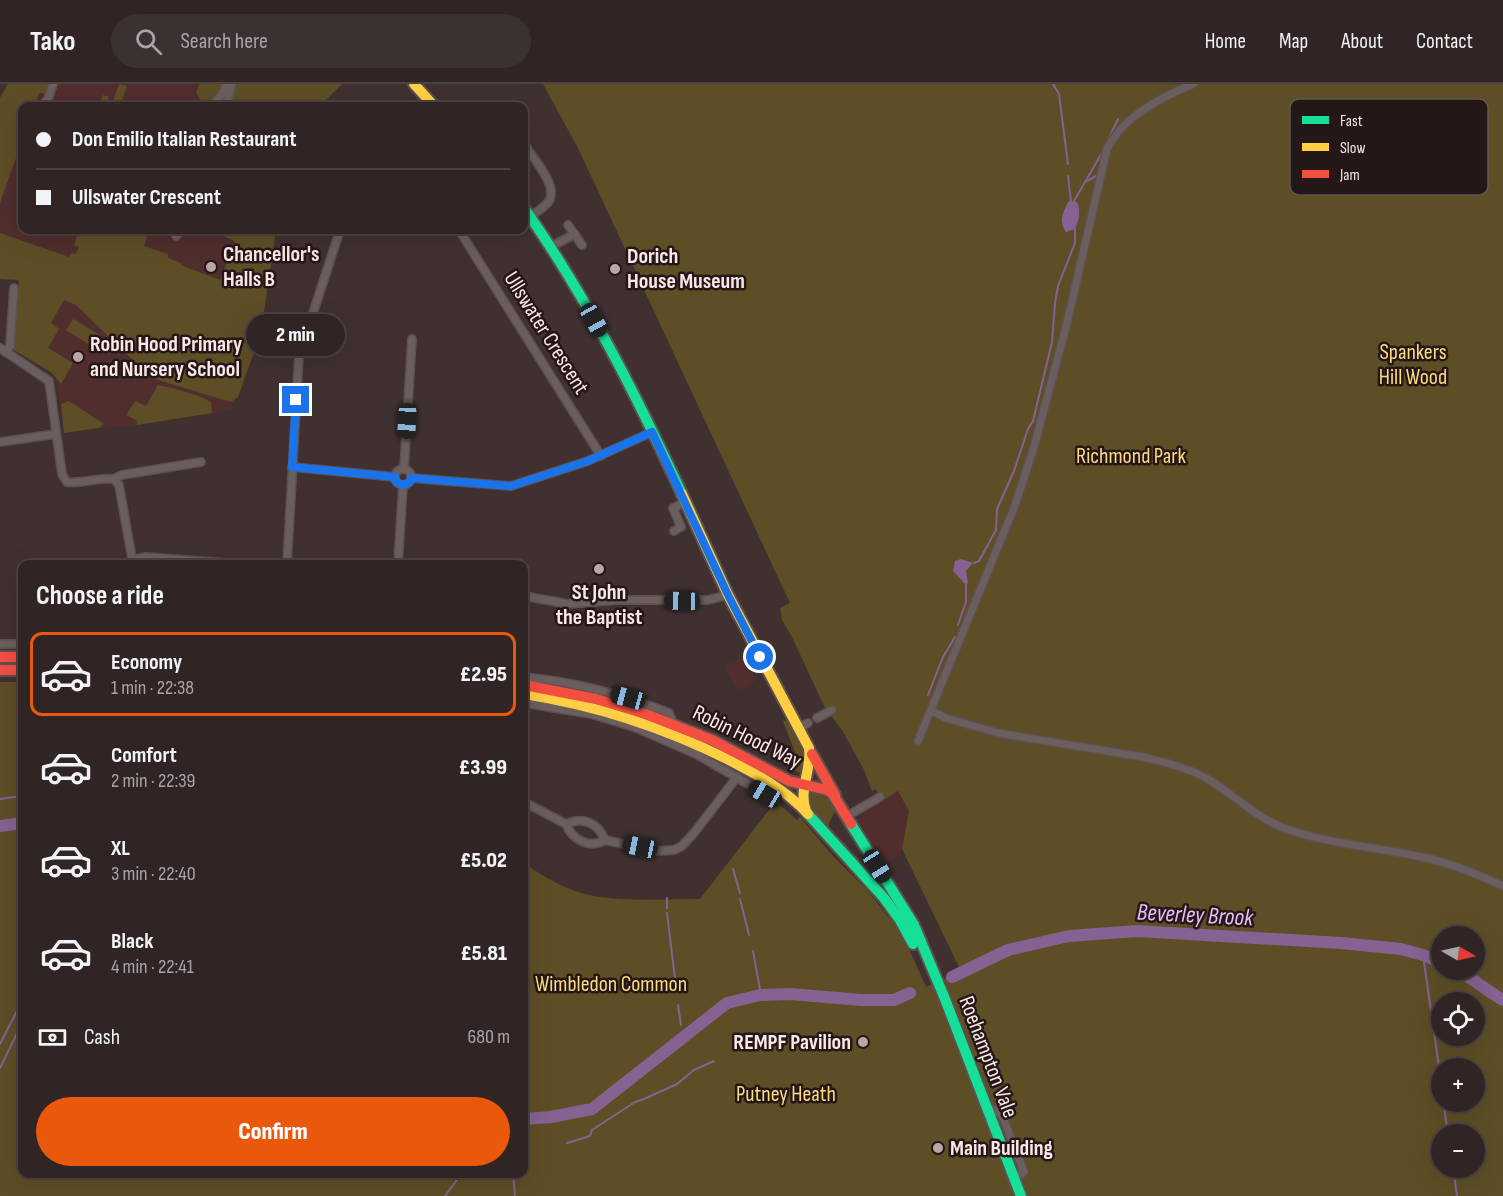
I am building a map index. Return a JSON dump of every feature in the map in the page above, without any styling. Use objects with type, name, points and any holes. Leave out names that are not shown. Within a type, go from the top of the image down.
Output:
[{"type":"main road","points":[[418,86],[431,102]]},
{"type":"main road","points":[[528,214],[583,301],[633,392],[728,595],[803,726],[809,748],[810,767],[802,800],[806,812]]},
{"type":"main road","points":[[0,657],[18,657]]},
{"type":"main road","points":[[0,670],[18,670]]},
{"type":"main road","name":"Robin Hood Way","points":[[528,686],[566,691],[671,718],[788,780],[822,787],[835,796]]},
{"type":"main road","name":"Robin Hood Way","points":[[528,695],[591,706],[649,724],[722,756],[785,793],[806,812],[843,855],[884,897],[914,935]]},
{"type":"main road","points":[[809,748],[835,796],[910,917],[914,935]]},
{"type":"main road","name":"Roehampton Vale","points":[[914,935],[1021,1196]]},
{"type":"main road","name":"Roehampton Vale","points":[[914,935],[962,1068],[1013,1196]]},
{"type":"street","points":[[45,102],[53,84]]},
{"type":"street","points":[[215,102],[228,84]]},
{"type":"street","points":[[227,102],[232,84]]},
{"type":"street","points":[[918,741],[1014,508],[1034,447],[1066,327],[1107,149],[1118,132],[1133,117],[1193,84]]},
{"type":"street","points":[[528,149],[544,175],[551,193],[547,204],[528,212]]},
{"type":"street","points":[[568,225],[582,245]]},
{"type":"street","points":[[287,560],[299,356],[339,234]]},
{"type":"street","name":"Ullswater Crescent","points":[[462,234],[601,456]]},
{"type":"street","points":[[550,248],[575,234]]},
{"type":"street","points":[[14,288],[10,346],[3,350],[49,381],[62,474],[67,482],[114,479],[122,475],[201,462]]},
{"type":"street","points":[[404,469],[412,339]]},
{"type":"street","points":[[411,478],[511,486],[601,456],[652,432]]},
{"type":"street","points":[[0,442],[56,434]]},
{"type":"street","points":[[292,467],[395,477]]},
{"type":"street","points":[[404,469],[409,471],[411,478],[410,482],[403,485],[396,482],[395,477],[399,470],[404,469]]},
{"type":"street","points":[[114,479],[119,485],[133,560]]},
{"type":"street","points":[[398,560],[403,485]]},
{"type":"street","points":[[673,508],[686,502]]},
{"type":"street","points":[[665,503],[673,508],[681,527],[674,531]]},
{"type":"street","points":[[138,560],[146,557],[186,560]]},
{"type":"street","points":[[528,597],[568,604],[618,600],[708,600],[728,595]]},
{"type":"street","points":[[0,644],[18,644]]},
{"type":"street","name":"Robin Hood Way","points":[[528,678],[591,688],[628,698],[671,718]]},
{"type":"street","name":"Robin Hood Way","points":[[528,704],[591,714],[634,727],[696,754],[766,795],[785,793]]},
{"type":"street","points":[[817,718],[832,710]]},
{"type":"street","points":[[932,711],[946,718],[998,733],[1143,757],[1165,763],[1209,780],[1281,828],[1324,839],[1441,862],[1503,886]]},
{"type":"street","points":[[528,804],[566,824],[576,839],[588,843],[598,844],[605,840],[657,851],[674,850],[682,846],[694,833],[737,777]]},
{"type":"street","points":[[847,816],[880,797]]},
{"type":"street","points":[[566,824],[574,820],[583,820],[595,824],[601,830],[605,840]]},
{"type":"shaded area","points":[[8,84],[342,84],[324,102],[18,102],[18,234],[275,234],[261,332],[240,393],[231,402],[233,410],[137,425],[64,432],[56,376],[14,350],[19,280],[0,279],[0,98]]},
{"type":"shaded area","points":[[1069,201],[1077,202],[1079,216],[1075,229],[1066,232],[1062,220]]},
{"type":"shaded area","points":[[961,559],[973,563],[966,571],[968,583],[965,584],[953,571],[955,561]]},
{"type":"shaded area","points":[[743,657],[756,681],[738,691],[724,666]]},
{"type":"shaded area","points":[[898,791],[909,811],[901,856],[884,864],[859,823],[861,814]]},
{"type":"green space","points":[[8,84],[49,84],[46,94],[39,93],[36,102],[18,102],[18,120],[15,120],[18,121],[18,155],[0,203],[0,98]]},
{"type":"green space","points":[[119,84],[127,86],[121,102],[113,102]]},
{"type":"green space","points":[[199,84],[223,84],[214,98],[208,102],[202,102],[196,93]]},
{"type":"green space","points":[[235,84],[342,84],[324,102],[229,102]]},
{"type":"green space","name":"Richmond Park","points":[[543,84],[1503,84],[1503,1196],[0,1196],[0,682],[18,682],[18,1178],[528,1178],[528,866],[555,882],[589,895],[629,899],[700,899],[772,806],[780,805],[797,820],[800,817],[832,855],[866,889],[895,925],[907,944],[926,987],[961,971],[902,849],[909,811],[898,791],[882,801],[876,789],[872,791],[864,770],[842,730],[825,708],[782,620],[780,608],[790,603],[578,148]]},
{"type":"green space","points":[[103,95],[109,97],[107,102],[100,102]]},
{"type":"green space","points":[[0,233],[69,257],[71,253],[76,254],[79,247],[74,245],[78,234],[148,234],[144,246],[168,254],[168,258],[183,266],[220,280],[235,241],[218,234],[275,234],[261,332],[238,397],[231,402],[151,378],[76,305],[64,300],[51,323],[59,329],[48,348],[73,363],[61,384],[52,373],[14,350],[19,280],[0,279]]},
{"type":"green space","points":[[73,319],[100,335],[93,347],[66,330]]},
{"type":"green space","points":[[158,385],[192,394],[211,402],[212,413],[137,425],[136,420],[126,415],[135,401],[146,406]]},
{"type":"green space","points":[[69,401],[104,424],[99,428],[64,433],[61,404]]},
{"type":"green space","points":[[787,720],[807,753],[804,775],[787,767],[795,752],[783,721]]},
{"type":"green space","points":[[815,792],[828,799],[836,809],[829,823],[829,829],[809,806],[806,798]]},
{"type":"waterway","points":[[1053,84],[1059,94],[1068,164]]},
{"type":"waterway","points":[[1074,201],[1103,151],[1118,119]]},
{"type":"waterway","points":[[1087,181],[1098,175]]},
{"type":"waterway","points":[[1068,176],[1071,201]]},
{"type":"waterway","points":[[974,563],[979,561],[996,530],[997,509],[1033,421],[1052,342],[1058,286],[1075,243],[1075,229]]},
{"type":"waterway","points":[[958,625],[966,602],[966,584]]},
{"type":"waterway","points":[[928,695],[943,657],[955,637]]},
{"type":"waterway","points":[[0,799],[18,797]]},
{"type":"waterway","name":"Beverley Brook","points":[[0,826],[18,824]]},
{"type":"waterway","points":[[733,869],[740,893]]},
{"type":"waterway","points":[[667,898],[667,908]]},
{"type":"waterway","points":[[740,899],[749,935]]},
{"type":"waterway","points":[[667,913],[676,987]]},
{"type":"waterway","name":"Beverley Brook","points":[[952,977],[1008,950],[1069,936],[1137,931],[1341,943],[1401,949],[1431,958]]},
{"type":"waterway","points":[[753,951],[761,995]]},
{"type":"waterway","points":[[1423,955],[1438,1058]]},
{"type":"waterway","name":"Beverley Brook","points":[[1473,980],[1503,1000]]},
{"type":"waterway","name":"Beverley Brook","points":[[528,1119],[592,1109],[727,1003],[760,995],[790,994],[861,1000],[894,1000],[910,993]]},
{"type":"waterway","points":[[678,1005],[681,1025]]},
{"type":"waterway","points":[[0,1044],[18,1009]]},
{"type":"waterway","points":[[0,1068],[18,1031]]},
{"type":"waterway","points":[[567,1143],[590,1136],[592,1130],[635,1102],[677,1084],[694,1070],[714,1061]]},
{"type":"waterway","points":[[1445,1112],[1446,1124]]},
{"type":"waterway","points":[[445,1196],[458,1178]]},
{"type":"waterway","points":[[513,1178],[515,1196]]},
{"type":"waterway","points":[[1455,1178],[1457,1196]]},
{"type":"traffic: fast","points":[[528,214],[590,312],[647,420],[682,494]]},
{"type":"traffic: fast","points":[[808,814],[884,898],[900,920],[913,944]]},
{"type":"traffic: fast","points":[[851,824],[914,925],[1021,1196]]},
{"type":"traffic: slow","points":[[414,84],[430,102]]},
{"type":"traffic: slow","points":[[682,494],[728,595],[809,748],[809,764],[804,788],[806,811]]},
{"type":"traffic: slow","points":[[528,695],[603,711],[679,737],[761,777],[781,790],[808,814]]},
{"type":"traffic: jam","points":[[0,657],[18,657]]},
{"type":"traffic: jam","points":[[0,670],[18,670]]},
{"type":"traffic: jam","points":[[528,686],[596,699],[643,713],[712,740],[789,781],[832,793],[851,824]]},
{"type":"traffic: jam","points":[[812,754],[835,795]]},
{"type":"place","name":"Chancellor's Halls B","points":[[211,267]]},
{"type":"place","name":"Dorich House Museum","points":[[615,269]]},
{"type":"place","name":"Robin Hood Primary and Nursery School","points":[[78,357]]},
{"type":"place","name":"St John the Baptist","points":[[599,569]]},
{"type":"place","name":"REMPF Pavilion","points":[[863,1042]]},
{"type":"place","name":"Main Building","points":[[938,1148]]},
{"type":"route","points":[[296,400],[292,467],[395,477],[396,482],[400,485],[410,482],[411,478],[511,486],[612,452],[652,432],[718,575],[760,657]]},
{"type":"park label","name":"Spankers Hill Wood","points":[[1413,364]]},
{"type":"park label","name":"Wimbledon Common","points":[[611,984]]},
{"type":"park label","name":"Putney Heath","points":[[786,1094]]}]
